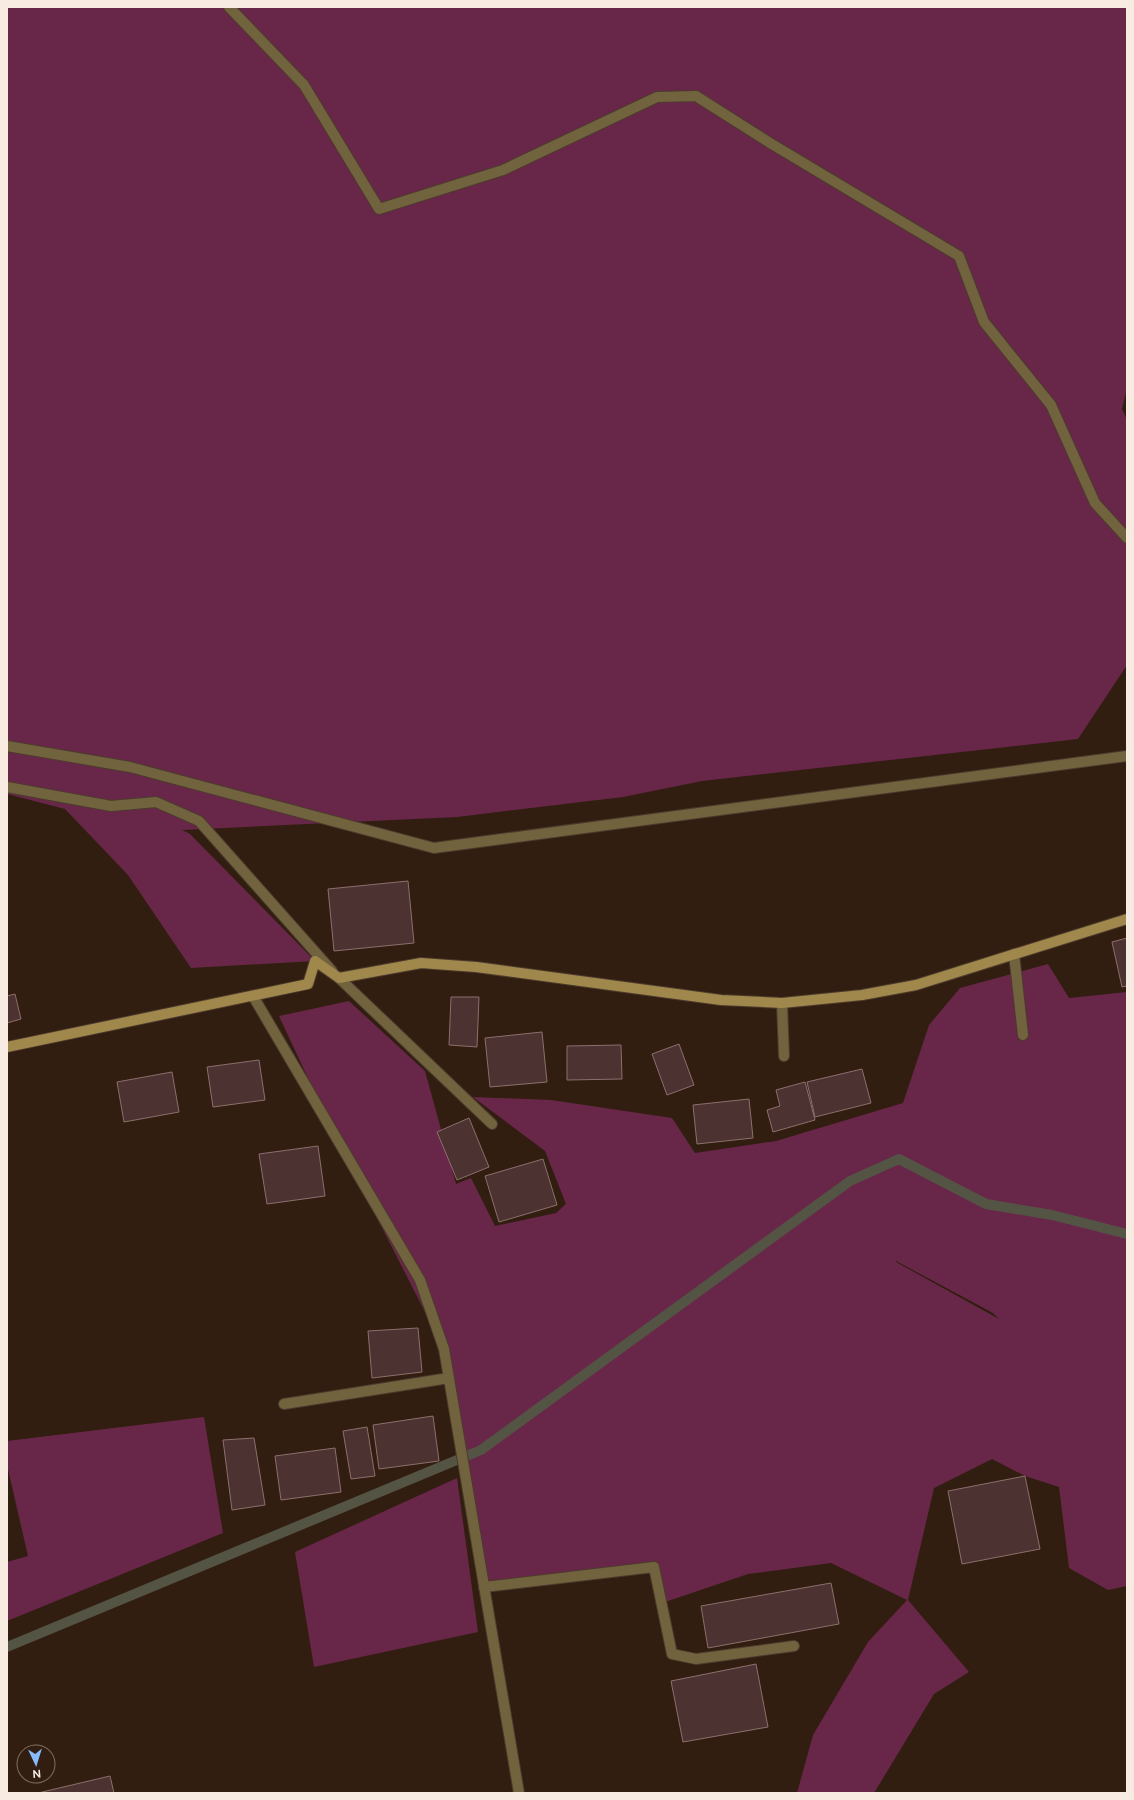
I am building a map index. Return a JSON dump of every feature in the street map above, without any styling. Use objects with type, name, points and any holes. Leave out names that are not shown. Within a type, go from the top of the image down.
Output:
[{"type":"street","points":[[229,7],[304,84],[379,209],[503,170],[657,97],[696,96],[770,143],[959,256],[984,322],[1051,405],[1095,504],[1127,538]]},
{"type":"street","points":[[7,746],[130,767],[434,848],[1127,756]]},
{"type":"street","points":[[7,788],[110,806],[156,802],[199,821],[339,978],[492,1124]]},
{"type":"street","points":[[7,1047],[308,984],[315,961],[339,978],[421,963],[476,967],[721,1000],[782,1004],[862,995],[916,985],[1127,919]]},
{"type":"street","points":[[1014,954],[1023,1035]]},
{"type":"street","points":[[253,996],[420,1280],[444,1349],[519,1793]]},
{"type":"street","points":[[782,1004],[784,1056]]},
{"type":"street","points":[[284,1404],[449,1378]]},
{"type":"street","points":[[484,1587],[654,1567],[672,1654],[696,1659],[794,1646]]},
{"type":"shaded area","points":[[7,7],[1127,7],[1127,388],[1122,409],[1127,420],[1127,665],[1078,739],[702,781],[623,797],[457,817],[182,830],[190,834],[315,961],[191,968],[128,875],[65,809],[7,794]]},
{"type":"shaded area","points":[[1048,964],[1069,998],[1127,992],[1127,1586],[1108,1590],[1069,1568],[1059,1487],[1025,1476],[992,1459],[934,1488],[908,1600],[969,1672],[934,1694],[874,1793],[797,1793],[813,1735],[868,1642],[907,1600],[831,1563],[748,1574],[662,1603],[655,1566],[489,1587],[444,1349],[335,1136],[279,1016],[349,1001],[425,1071],[456,1184],[471,1178],[495,1226],[556,1213],[566,1204],[545,1151],[473,1097],[551,1100],[672,1118],[695,1153],[776,1141],[903,1103],[929,1025],[960,988]],"holes":[[[896,1261],[993,1313],[999,1319]]]},
{"type":"shaded area","points":[[204,1417],[223,1533],[7,1621],[7,1562],[28,1556],[7,1465],[7,1441]]},
{"type":"shaded area","points":[[457,1478],[478,1632],[314,1667],[295,1552]]},
{"type":"building","points":[[408,881],[414,943],[334,951],[328,889]]},
{"type":"building","points":[[1127,938],[1127,986],[1122,987],[1112,942]]},
{"type":"building","points":[[15,994],[21,1019],[7,1023],[7,996]]},
{"type":"building","points":[[451,997],[479,997],[477,1047],[449,1045]]},
{"type":"building","points":[[542,1032],[547,1082],[490,1087],[485,1038]]},
{"type":"building","points":[[679,1044],[694,1085],[667,1095],[652,1054]]},
{"type":"building","points":[[621,1045],[622,1079],[567,1080],[567,1046]]},
{"type":"building","points":[[259,1060],[265,1100],[213,1107],[207,1067]]},
{"type":"building","points":[[862,1069],[871,1103],[815,1117],[807,1082]]},
{"type":"building","points":[[172,1072],[179,1112],[124,1122],[117,1082]]},
{"type":"building","points":[[805,1082],[815,1120],[773,1132],[767,1110],[780,1106],[776,1090]]},
{"type":"building","points":[[749,1099],[753,1138],[697,1144],[693,1105]]},
{"type":"building","points":[[469,1118],[489,1167],[457,1180],[437,1132]]},
{"type":"building","points":[[318,1146],[325,1196],[267,1204],[259,1154]]},
{"type":"building","points":[[543,1159],[557,1205],[499,1222],[485,1176]]},
{"type":"building","points":[[418,1328],[422,1372],[372,1378],[368,1331]]},
{"type":"building","points":[[433,1416],[439,1461],[379,1469],[373,1425]]},
{"type":"building","points":[[367,1427],[375,1476],[351,1479],[343,1431]]},
{"type":"building","points":[[254,1438],[265,1505],[232,1510],[223,1440]]},
{"type":"building","points":[[335,1448],[341,1492],[281,1500],[275,1456]]},
{"type":"building","points":[[1025,1476],[1040,1549],[962,1564],[948,1491]]},
{"type":"building","points":[[831,1583],[839,1624],[708,1648],[701,1606]]},
{"type":"building","points":[[756,1664],[768,1727],[683,1742],[671,1681]]},
{"type":"building","points":[[110,1776],[114,1793],[38,1793]]},
{"type":"waterway","points":[[7,1647],[481,1450],[850,1181],[899,1159],[986,1204],[1052,1215],[1127,1234]]}]
